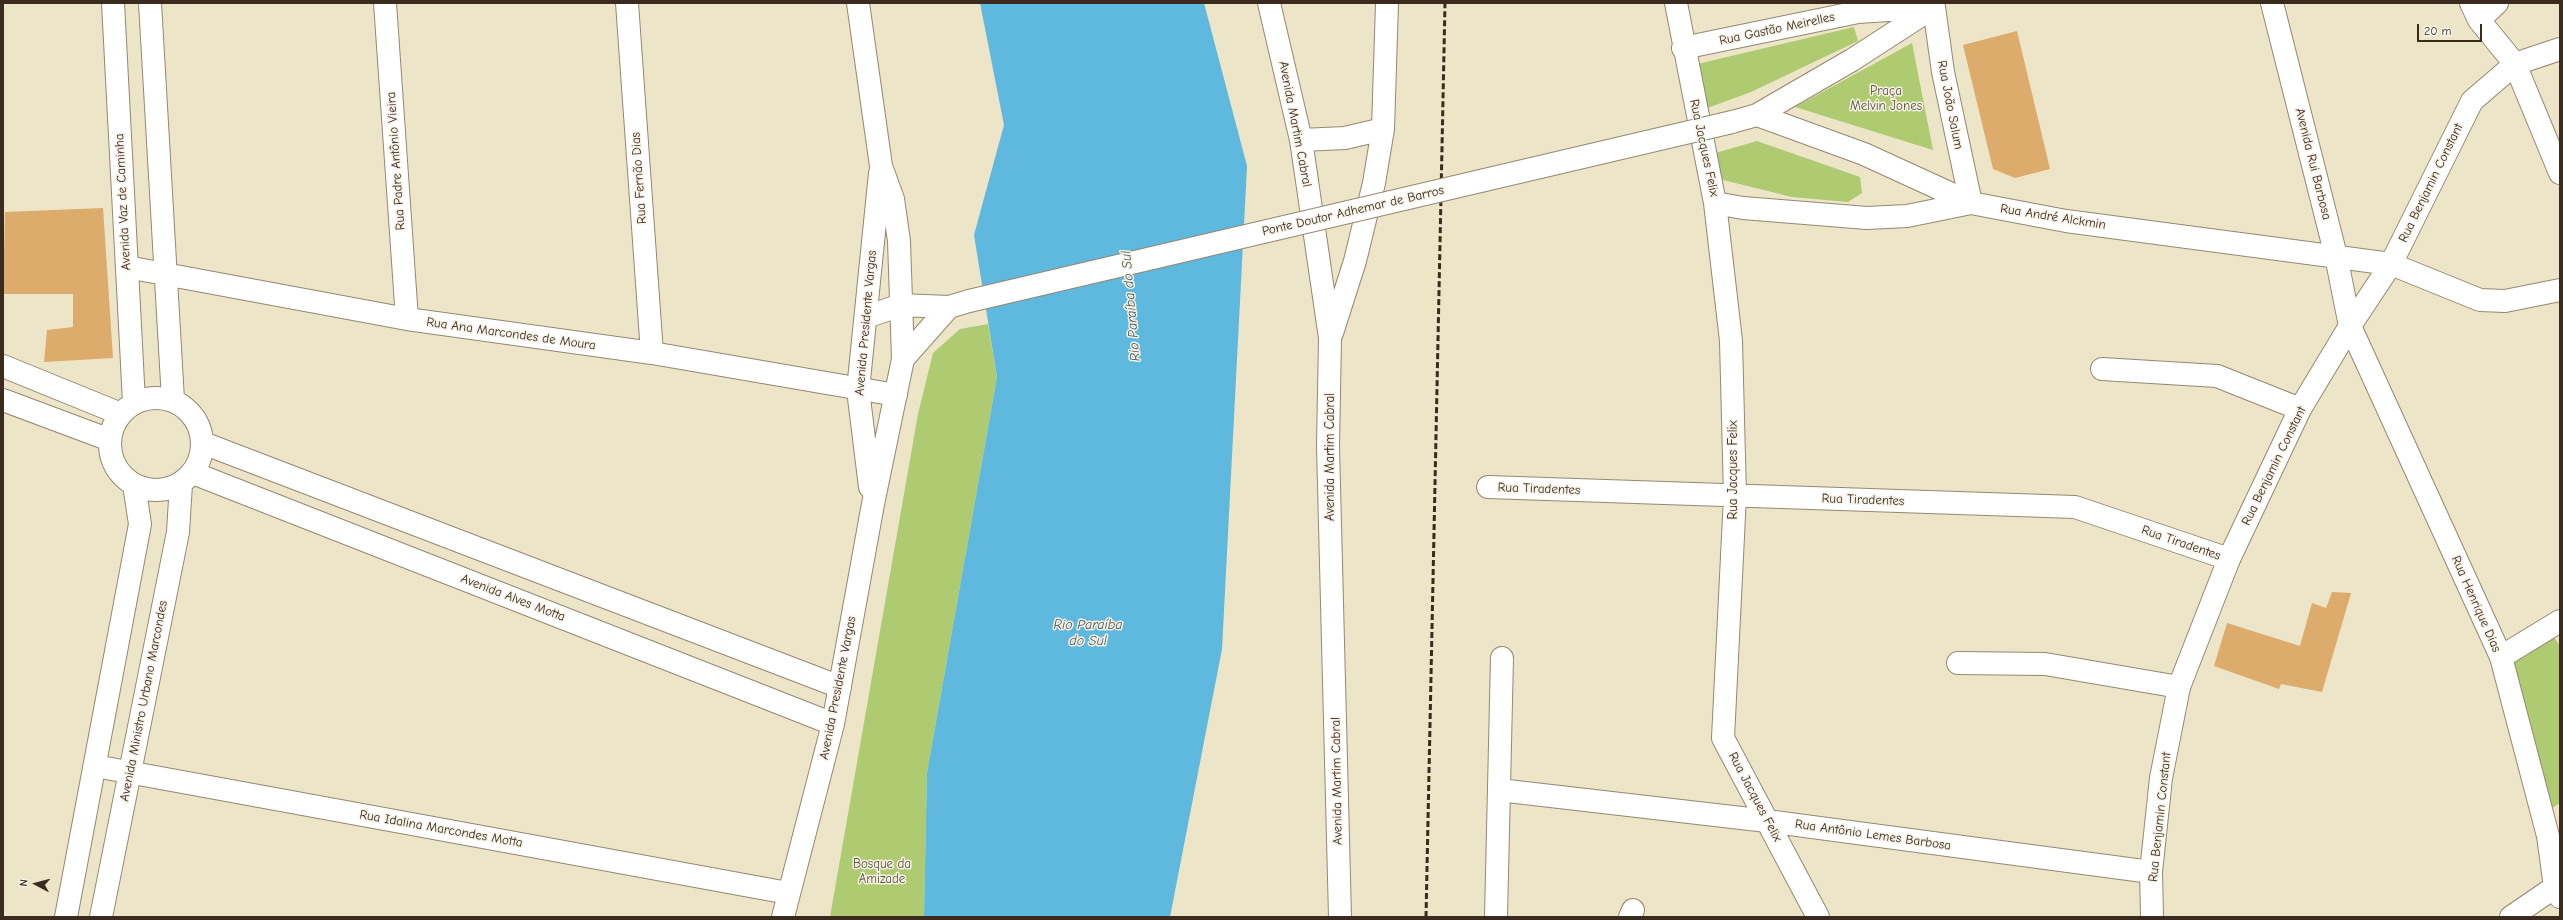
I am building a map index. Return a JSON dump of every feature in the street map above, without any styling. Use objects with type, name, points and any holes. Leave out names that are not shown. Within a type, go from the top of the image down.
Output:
[{"type":"street","name":"Avenida Vaz de Caminha","points":[[113,3],[127,267],[127,408]]},
{"type":"street","points":[[150,3],[172,400]]},
{"type":"street","name":"Rua Padre Antônio Vieira","points":[[385,3],[408,320]]},
{"type":"street","name":"Rua Fernão Dias","points":[[627,3],[652,353]]},
{"type":"street","name":"Avenida Presidente Vargas","points":[[783,917],[833,724],[873,504],[903,359],[900,241],[893,199],[881,166],[858,3]]},
{"type":"street","name":"Avenida Martim Cabral","points":[[1268,3],[1301,140],[1330,338],[1328,446],[1340,917]]},
{"type":"street","points":[[1330,338],[1358,247],[1374,183],[1383,129],[1387,3]]},
{"type":"street","name":"Rua Jacques Felix","points":[[1676,3],[1683,48],[1715,203],[1731,341],[1735,496],[1723,738],[1818,917]]},
{"type":"street","name":"Avenida Rui Barbosa","points":[[2272,3],[2336,256],[2350,326]]},
{"type":"street","points":[[2497,3],[2475,12],[2515,64],[2560,173]]},
{"type":"street","name":"Rua Gastão Meirelles","points":[[1683,48],[1858,12],[1938,5]]},
{"type":"street","name":"Ponte Doutor Adhemar de Barros","points":[[949,307],[969,301],[1757,116],[1852,60],[1938,5]]},
{"type":"street","name":"Rua João Salum","points":[[1938,5],[1944,79],[1971,203]]},
{"type":"street","points":[[2515,64],[2560,49]]},
{"type":"street","name":"Rua Benjamin Constant","points":[[2152,917],[2151,872],[2161,778],[2179,687],[2230,559],[2300,409],[2350,326],[2391,264],[2472,101],[2515,64]]},
{"type":"street","points":[[1757,116],[1864,154],[1971,203]]},
{"type":"street","points":[[1301,140],[1345,138],[1383,129]]},
{"type":"street","name":"Avenida Presidente Vargas","points":[[873,504],[858,390],[881,166]]},
{"type":"street","name":"Rua André Alckmin","points":[[1715,203],[1743,208],[1867,218],[1907,216],[1971,203],[2066,221],[2391,264],[2480,300],[2505,301],[2560,290]]},
{"type":"street","name":"Rua Ana Marcondes de Moura","points":[[127,267],[408,320],[652,353],[858,390],[896,395]]},
{"type":"street","points":[[866,317],[901,305],[949,307]]},
{"type":"street","points":[[903,359],[949,307]]},
{"type":"street","name":"Rua Henrique Dias","points":[[2350,326],[2501,657],[2554,831],[2557,892]]},
{"type":"street","points":[[3,366],[127,408]]},
{"type":"street","points":[[2102,369],[2217,376],[2300,409]]},
{"type":"street","points":[[150,398],[172,400],[188,409],[200,427],[203,443],[201,457],[187,478],[158,491],[134,485],[120,474],[111,456],[110,440],[113,426],[127,408],[150,398]]},
{"type":"street","points":[[3,400],[110,440]]},
{"type":"street","points":[[203,443],[840,687]]},
{"type":"street","name":"Avenida Alves Motta","points":[[187,478],[504,595],[833,724]]},
{"type":"street","name":"Avenida Ministro Urbano Marcondes","points":[[102,917],[178,532],[187,478]]},
{"type":"street","points":[[66,917],[140,524],[134,485]]},
{"type":"street","name":"Rua Tiradentes","points":[[1488,487],[2075,507],[2230,559]]},
{"type":"street","points":[[504,595],[518,564]]},
{"type":"street","points":[[2501,657],[2560,621]]},
{"type":"street","points":[[1496,917],[1502,658]]},
{"type":"street","points":[[1958,663],[2045,664],[2179,687]]},
{"type":"street","name":"Rua Idalina Marcondes Motta","points":[[95,766],[788,893]]},
{"type":"street","name":"Rua Antônio Lemes Barbosa","points":[[1498,790],[1767,821],[2151,872]]},
{"type":"street","points":[[2511,917],[2557,892]]},
{"type":"green space","name":"Praça Melvin Jones","points":[[1854,27],[1858,41],[1751,92],[1702,110],[1693,65]]},
{"type":"green space","name":"Praça Melvin Jones","points":[[1912,43],[1933,150],[1795,107]]},
{"type":"green space","points":[[1757,141],[1860,177],[1862,193],[1848,202],[1792,197],[1719,179],[1712,154]]},
{"type":"green space","name":"Bosque da Amizade","points":[[988,324],[997,377],[927,773],[924,917],[830,917],[918,414],[933,353],[960,329]]},
{"type":"green space","points":[[2554,637],[2560,646],[2560,803],[2552,808],[2509,665]]},
{"type":"water","name":"Rio Paraíba do Sul","points":[[980,3],[1204,3],[1247,166],[1222,649],[1170,917],[924,917],[927,773],[997,377],[974,235],[1004,125]]},
{"type":"building","points":[[2017,31],[2050,169],[2015,178],[1993,169],[1963,45]]},
{"type":"building","points":[[103,208],[113,358],[44,362],[47,330],[73,327],[73,294],[3,294],[5,212]]},
{"type":"building","points":[[2332,592],[2351,593],[2322,692],[2281,684],[2279,689],[2214,666],[2227,623],[2300,646],[2312,603],[2326,608]]},
{"type":"railway","points":[[1426,917],[1445,3]]}]
